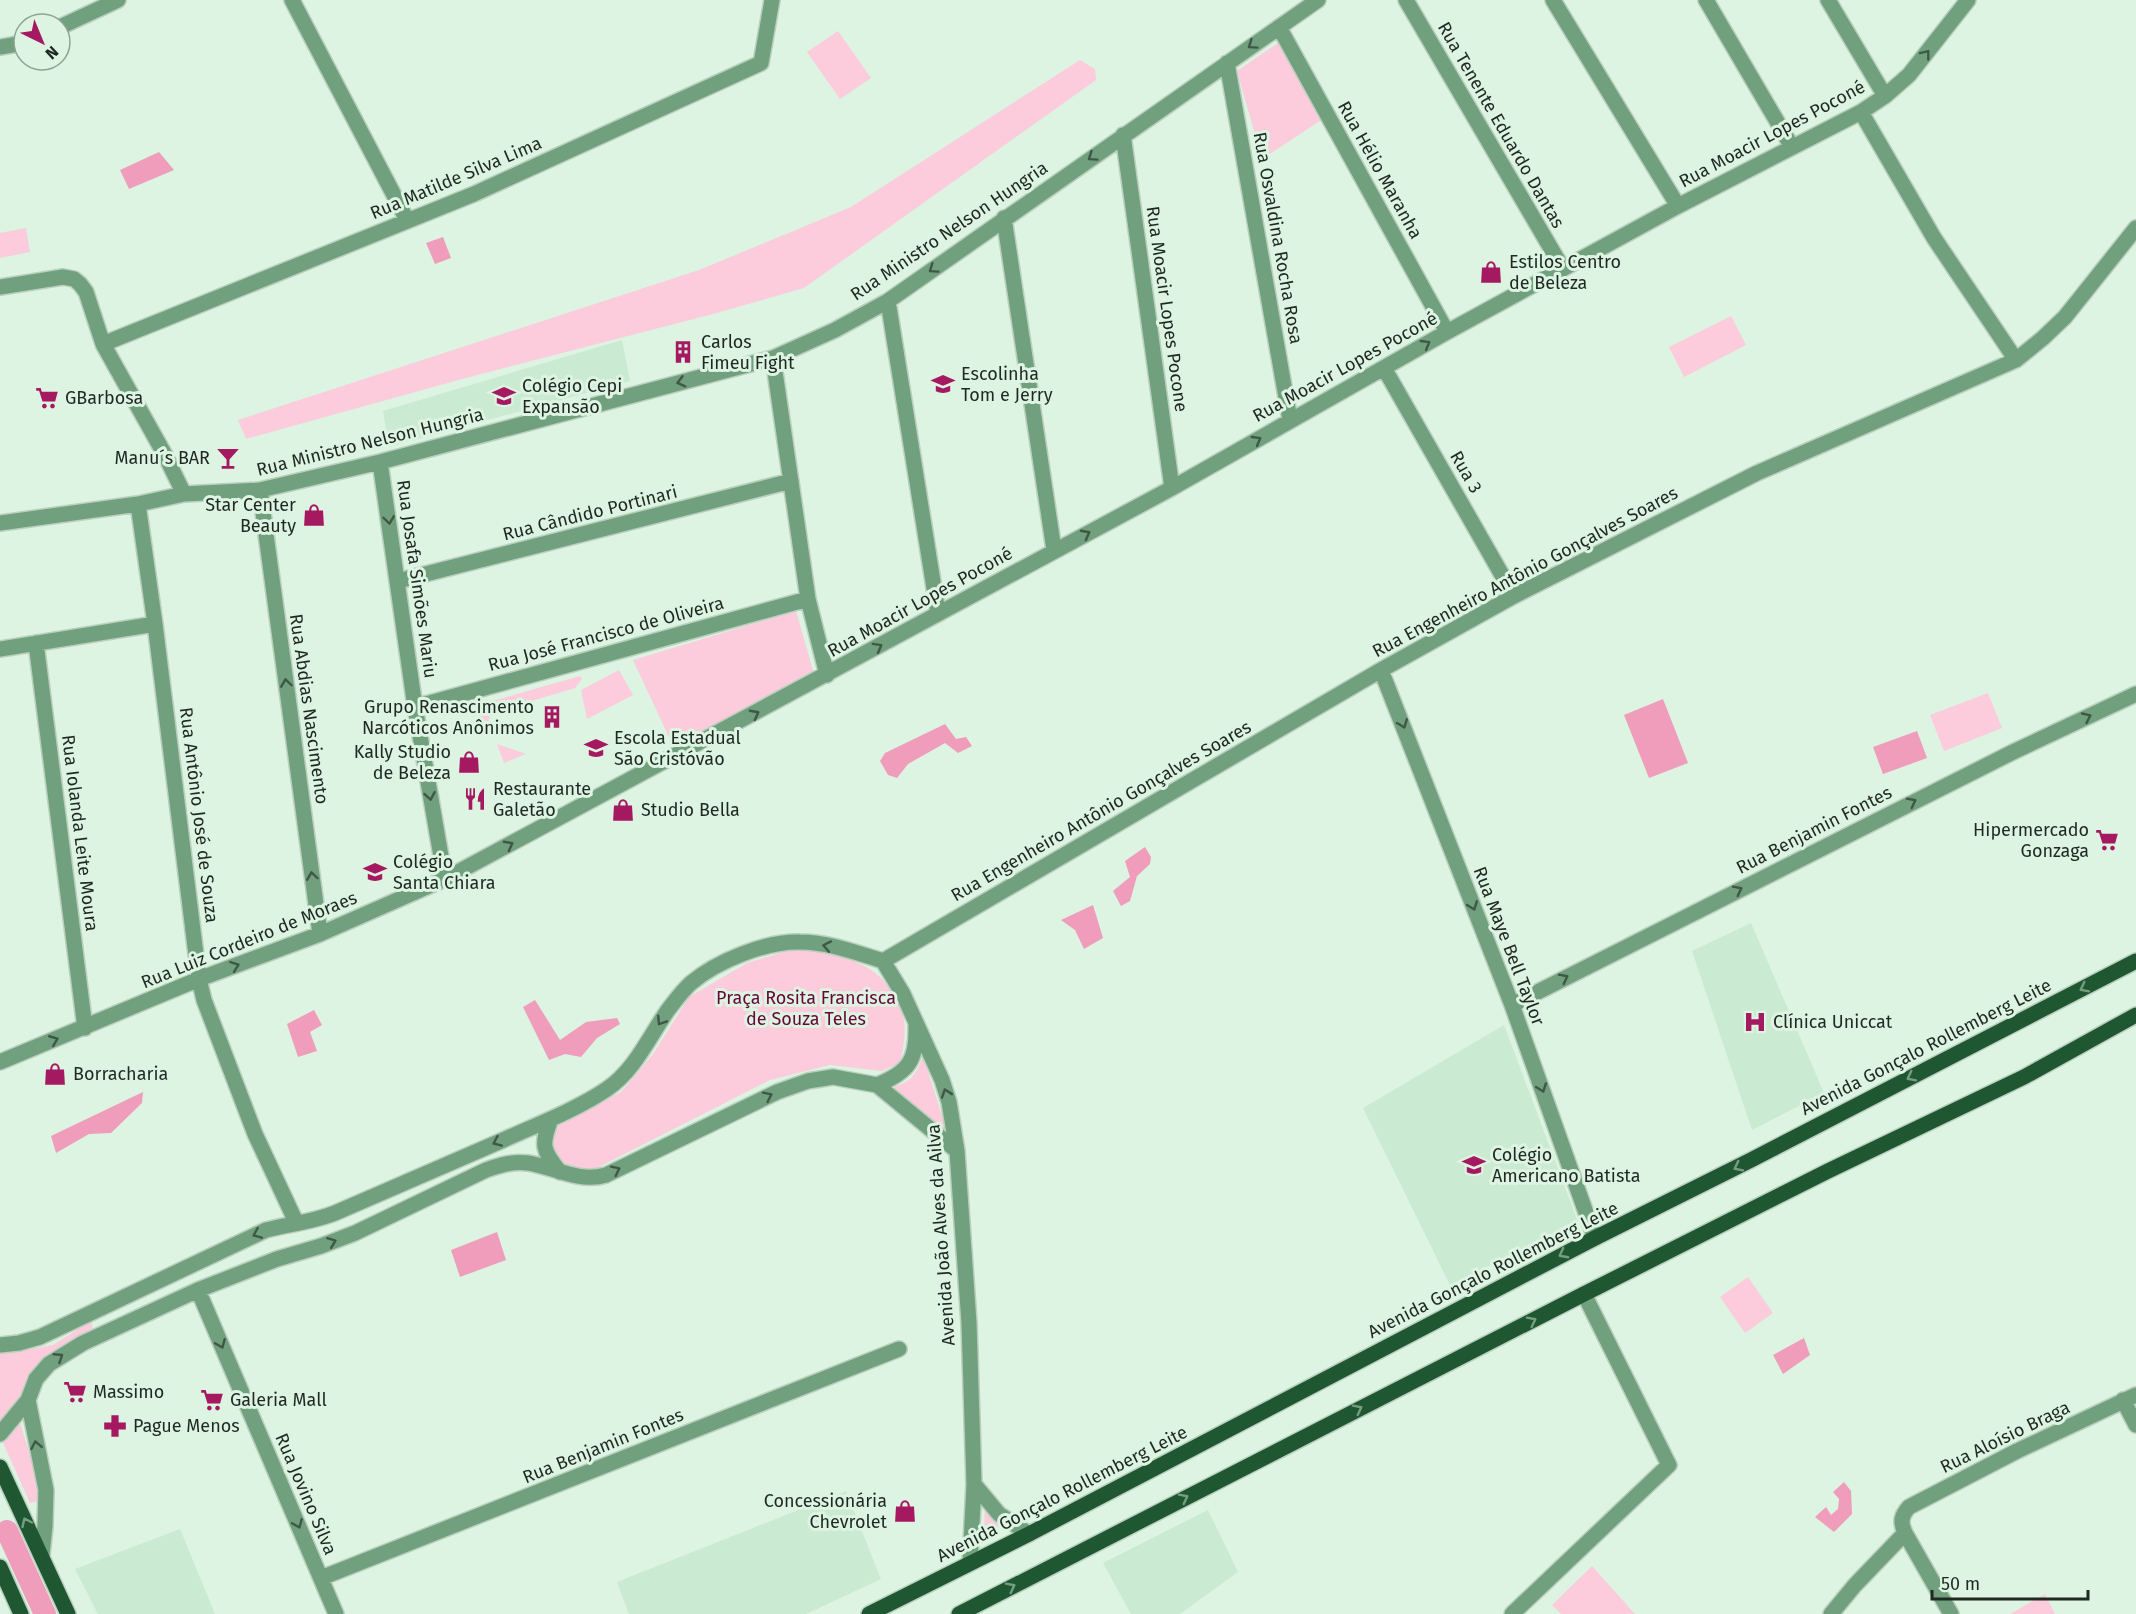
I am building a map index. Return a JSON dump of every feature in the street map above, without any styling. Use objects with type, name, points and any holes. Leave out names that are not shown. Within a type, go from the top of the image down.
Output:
[{"type":"main road","name":"Avenida Gonçalo Rollemberg Leite","points":[[869,1614],[1029,1534],[1595,1238],[2136,961]]},
{"type":"main road","points":[[959,1614],[1827,1171],[2024,1077],[2136,1015]]},
{"type":"main road","points":[[0,1467],[68,1614]]},
{"type":"main road","points":[[0,1567],[21,1614]]},
{"type":"street","points":[[72,21],[118,0]]},
{"type":"street","points":[[292,0],[407,220]]},
{"type":"street","name":"Rua Matilde Silva Lima","points":[[103,344],[474,194],[761,63],[772,0]]},
{"type":"street","name":"Rua Ministro Nelson Hungria","points":[[0,523],[138,504],[184,494],[260,490],[380,462],[773,358],[835,330],[888,300],[1318,0]]},
{"type":"street","name":"Rua Tenente Eduardo Dantas","points":[[1406,0],[1563,269]]},
{"type":"street","points":[[1552,0],[1678,206]]},
{"type":"street","points":[[1706,0],[1792,147]]},
{"type":"street","points":[[1828,0],[1885,96]]},
{"type":"street","name":"Rua Moacir Lopes Poconé","points":[[826,675],[1172,488],[1447,332],[1678,206],[1861,112],[1885,96],[1909,75],[1968,0]]},
{"type":"street","name":"Rua Hélio Maranha","points":[[1279,27],[1447,332]]},
{"type":"street","name":"Rua Osvaldina Rocha Rosa","points":[[1227,63],[1290,420]]},
{"type":"street","points":[[1861,112],[1934,238],[2016,360]]},
{"type":"street","name":"Rua Moacir Lopes Pocone","points":[[1123,135],[1172,488]]},
{"type":"street","points":[[1004,218],[1054,550]]},
{"type":"street","name":"Rua Engenheiro Antônio Gonçalves Soares","points":[[883,962],[1381,669],[1514,596],[1757,473],[2016,360],[2043,339],[2065,317],[2136,228]]},
{"type":"street","points":[[0,288],[63,278],[74,279],[86,292],[103,344],[165,455],[184,494]]},
{"type":"street","points":[[888,300],[938,613]]},
{"type":"street","points":[[773,358],[808,599],[826,675]]},
{"type":"street","name":"Rua 3","points":[[1384,368],[1514,596]]},
{"type":"street","name":"Rua Josafa Simões Mariu","points":[[380,462],[415,707],[445,879]]},
{"type":"street","name":"Rua Cândido Portinari","points":[[398,581],[791,481]]},
{"type":"street","name":"Rua Abdias Nascimento","points":[[260,490],[320,934]]},
{"type":"street","name":"Rua Antônio José de Souza","points":[[138,504],[199,979],[204,1000],[255,1134],[296,1222]]},
{"type":"street","name":"Rua José Francisco de Oliveira","points":[[415,707],[808,599]]},
{"type":"street","points":[[0,649],[155,624]]},
{"type":"street","name":"Rua Iolanda Leite Moura","points":[[36,643],[85,1028]]},
{"type":"street","name":"Rua Maye Bell Taylor","points":[[1381,669],[1512,1005],[1595,1238]]},
{"type":"street","name":"Rua Luiz Cordeiro de Moraes","points":[[0,1062],[199,979],[320,934],[445,879],[826,675]]},
{"type":"street","name":"Rua Benjamin Fontes","points":[[1512,1005],[2013,752],[2136,694]]},
{"type":"street","points":[[0,1345],[40,1337],[266,1230],[296,1222],[316,1220],[335,1213],[551,1119],[607,1089],[621,1077],[638,1057],[677,997],[710,969],[739,956],[776,944],[799,942],[834,947],[883,962]]},
{"type":"street","name":"Avenida João Alves da Ailva","points":[[883,962],[903,994],[949,1102],[957,1150],[969,1323],[974,1484],[970,1563]]},
{"type":"street","points":[[877,1085],[903,1072],[911,1062],[915,1053],[916,1022]]},
{"type":"street","points":[[0,1434],[28,1400],[36,1379],[49,1364],[64,1353],[198,1290],[277,1259],[355,1233],[486,1170],[506,1163],[527,1163],[594,1179],[777,1092],[808,1081],[833,1077],[877,1085],[957,1150]]},
{"type":"street","points":[[551,1119],[544,1137],[545,1149],[560,1172]]},
{"type":"street","name":"Rua Jovino Silva","points":[[198,1290],[336,1614]]},
{"type":"street","points":[[1512,1614],[1669,1465],[1584,1294]]},
{"type":"street","points":[[96,1311],[106,1332]]},
{"type":"street","name":"Rua Benjamin Fontes","points":[[321,1578],[899,1349]]},
{"type":"street","points":[[2130,1397],[2136,1425]]},
{"type":"street","name":"Rua Aloísio Braga","points":[[1831,1614],[1903,1528],[1903,1514],[1910,1507],[2017,1451],[2130,1397]]},
{"type":"street","points":[[28,1400],[46,1490],[42,1555]]},
{"type":"street","points":[[974,1484],[999,1514],[1029,1534]]},
{"type":"street","points":[[1903,1528],[1951,1614]]},
{"type":"shaded area","points":[[159,152],[174,170],[129,189],[120,170]]},
{"type":"shaded area","points":[[443,237],[451,258],[435,264],[426,243]]},
{"type":"shaded area","name":"Colégio Cepi Expansão","points":[[622,340],[630,381],[389,447],[383,411]]},
{"type":"shaded area","points":[[1663,699],[1688,763],[1649,778],[1624,715]]},
{"type":"shaded area","points":[[945,724],[956,739],[966,737],[972,746],[958,753],[945,743],[908,764],[897,778],[888,775],[880,761],[885,753]]},
{"type":"shaded area","points":[[1917,731],[1927,758],[1883,774],[1873,747]]},
{"type":"shaded area","points":[[1145,847],[1151,857],[1150,864],[1137,876],[1130,901],[1121,906],[1113,891],[1130,877],[1125,861]]},
{"type":"shaded area","points":[[1093,905],[1103,938],[1084,949],[1075,930],[1061,920]]},
{"type":"shaded area","name":"Clínica Uniccat","points":[[1751,923],[1824,1093],[1752,1130],[1692,951]]},
{"type":"shaded area","points":[[535,1000],[560,1040],[586,1022],[617,1018],[620,1024],[597,1038],[581,1057],[565,1054],[549,1060],[523,1007]]},
{"type":"shaded area","points":[[314,1010],[322,1025],[310,1032],[317,1051],[298,1057],[287,1024]]},
{"type":"shaded area","name":"Colégio Americano Batista","points":[[1504,1025],[1578,1222],[1450,1285],[1363,1108]]},
{"type":"shaded area","points":[[143,1092],[142,1103],[111,1133],[89,1134],[56,1153],[51,1136]]},
{"type":"shaded area","points":[[497,1232],[506,1260],[460,1277],[451,1250]]},
{"type":"shaded area","points":[[1804,1338],[1810,1355],[1783,1374],[1773,1355]]},
{"type":"shaded area","points":[[1844,1482],[1851,1491],[1852,1514],[1834,1532],[1815,1517],[1826,1507],[1831,1515],[1838,1509],[1839,1499],[1833,1492]]},
{"type":"shaded area","points":[[846,1491],[881,1579],[806,1614],[629,1614],[617,1582]]},
{"type":"shaded area","points":[[1208,1510],[1238,1572],[1180,1614],[1131,1614],[1103,1563]]},
{"type":"shaded area","points":[[180,1529],[215,1614],[98,1614],[75,1569]]},
{"type":"green space","points":[[838,31],[871,78],[840,99],[807,52]]},
{"type":"green space","points":[[1278,43],[1323,119],[1262,159],[1237,71]]},
{"type":"green space","points":[[1080,60],[1095,69],[1096,80],[804,288],[246,439],[238,420],[699,270],[851,207]]},
{"type":"green space","points":[[26,228],[30,252],[0,258],[0,233]]},
{"type":"green space","points":[[1731,316],[1746,345],[1684,377],[1669,347]]},
{"type":"green space","points":[[796,611],[814,674],[675,750],[633,660]]},
{"type":"green space","points":[[619,670],[633,695],[587,719],[581,690]]},
{"type":"green space","points":[[580,676],[582,679],[575,688],[495,712],[490,716],[487,727],[480,716],[479,710],[482,704]]},
{"type":"green space","points":[[1988,693],[2002,728],[1944,751],[1930,715]]},
{"type":"green space","points":[[497,744],[526,754],[504,763]]},
{"type":"green space","name":"Praça Rosita Francisca de Souza Teles","points":[[809,944],[868,968],[893,992],[903,1013],[904,1037],[900,1063],[882,1071],[830,1065],[770,1080],[593,1170],[577,1169],[565,1165],[556,1157],[547,1144],[550,1132],[559,1123],[621,1092],[653,1054],[689,997],[747,963]]},
{"type":"green space","points":[[923,1056],[947,1131],[891,1088],[912,1077]]},
{"type":"green space","points":[[1748,1277],[1773,1313],[1745,1333],[1720,1297]]},
{"type":"green space","points":[[91,1321],[93,1329],[54,1352],[23,1387],[19,1420],[33,1464],[39,1501],[30,1503],[0,1436],[0,1352],[14,1352],[53,1345]]},
{"type":"green space","points":[[985,1504],[1004,1524],[984,1535]]},
{"type":"green space","points":[[1592,1566],[1635,1614],[1561,1614],[1552,1605]]},
{"type":"green space","points":[[2045,1594],[2055,1614],[2010,1614]]},
{"type":"waterway","points":[[7,1531],[45,1614]]},
{"type":"place","name":"Estilos Centro de Beleza","points":[[1491,272]]},
{"type":"place","name":"Carlos Fimeu Fight","points":[[683,352]]},
{"type":"place","name":"Escolinha Tom e Jerry","points":[[943,384]]},
{"type":"place","name":"Colégio Cepi Expansão","points":[[504,396]]},
{"type":"place","name":"GBarbosa","points":[[47,398]]},
{"type":"place","name":"Manu´s BAR","points":[[228,458]]},
{"type":"place","name":"Star Center Beauty","points":[[314,515]]},
{"type":"place","name":"Grupo Renascimento Narcóticos Anônimos","points":[[552,717]]},
{"type":"place","name":"Escola Estadual São Cristóvão","points":[[596,748]]},
{"type":"place","name":"Kally Studio de Beleza","points":[[469,762]]},
{"type":"place","name":"Restaurante Galetão","points":[[475,799]]},
{"type":"place","name":"Studio Bella","points":[[623,810]]},
{"type":"place","name":"Hipermercado Gonzaga","points":[[2107,840]]},
{"type":"place","name":"Colégio Santa Chiara","points":[[375,872]]},
{"type":"place","name":"Clínica Uniccat","points":[[1755,1022]]},
{"type":"place","name":"Borracharia","points":[[55,1074]]},
{"type":"place","name":"Colégio Americano Batista","points":[[1474,1165]]},
{"type":"place","name":"Massimo","points":[[75,1392]]},
{"type":"place","name":"Galeria Mall","points":[[212,1400]]},
{"type":"place","name":"Pague Menos","points":[[115,1426]]},
{"type":"place","name":"Concessionária Chevrolet","points":[[905,1511]]}]
